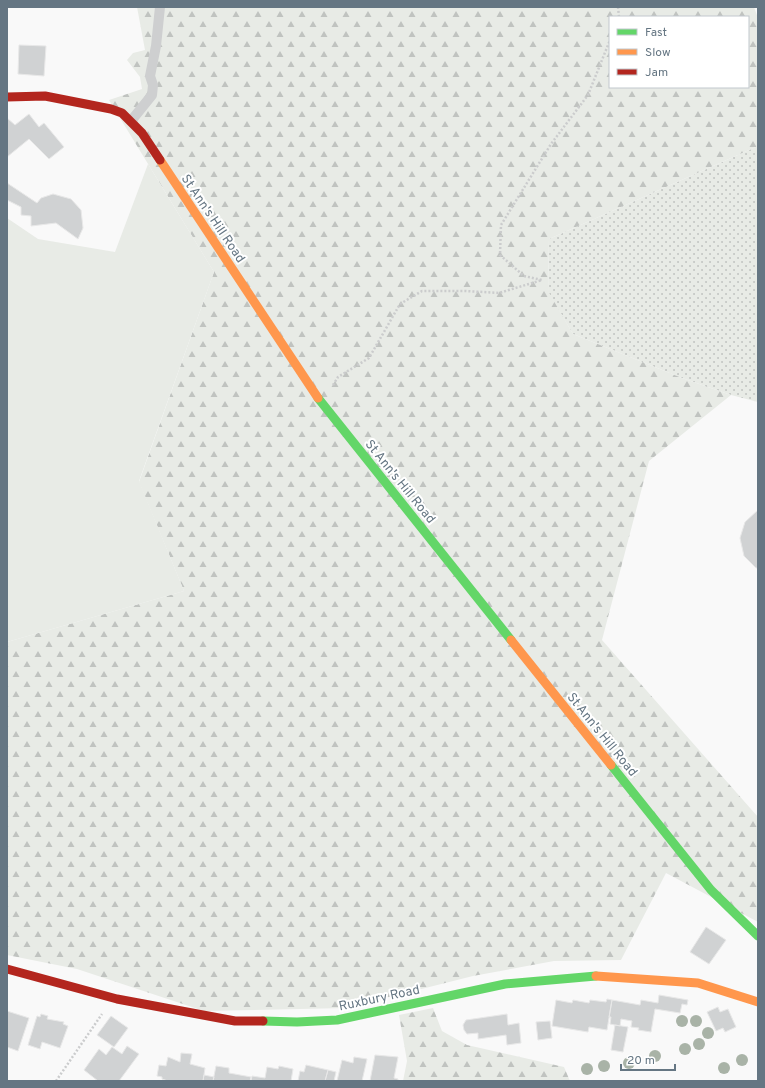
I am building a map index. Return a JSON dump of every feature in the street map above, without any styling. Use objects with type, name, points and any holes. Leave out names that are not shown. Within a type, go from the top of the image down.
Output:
[{"type":"street","name":"St Ann's Hill Road","points":[[7,97],[44,96],[93,104],[122,113],[142,133],[321,402],[711,890],[758,936]]},
{"type":"street","name":"Ruxbury Road","points":[[7,969],[114,997],[235,1022],[297,1022],[337,1020],[504,984],[592,976],[698,982],[758,1002]]},
{"type":"lane","points":[[131,121],[152,95],[153,85],[150,76],[156,46],[160,7]]},
{"type":"path","points":[[321,402],[338,377],[369,358],[400,304],[422,291],[499,293],[542,280],[524,276],[500,255],[501,224],[551,144],[588,95],[609,42]]},
{"type":"path","points":[[56,1081],[114,997]]},
{"type":"green space","points":[[137,7],[754,7],[758,18],[758,146],[549,239],[548,291],[573,334],[682,378],[731,395],[649,461],[602,640],[758,817],[758,922],[666,873],[621,960],[554,961],[473,976],[346,1008],[204,1011],[77,969],[7,955],[7,642],[184,591],[139,482],[214,272],[109,100],[142,89],[140,77],[127,60],[133,53],[145,50]]},
{"type":"green space","points":[[758,146],[758,402],[731,395],[682,378],[573,334],[548,292],[549,239]]},
{"type":"green space","points":[[148,164],[214,272],[139,481],[184,591],[7,642],[7,218],[38,239],[115,252]]},
{"type":"green space","points":[[433,1008],[442,1031],[467,1045],[564,1067],[570,1081],[403,1081],[407,1061],[399,1015]]},
{"type":"building","points":[[19,45],[46,46],[44,76],[18,74]]},
{"type":"building","points":[[29,114],[39,127],[44,123],[64,147],[49,159],[29,139],[7,157],[7,118],[15,125]]},
{"type":"building","points":[[7,183],[37,203],[41,198],[53,194],[71,199],[81,210],[83,228],[78,239],[56,223],[31,226],[31,216],[21,215],[21,207],[7,200]]},
{"type":"building","points":[[758,510],[758,568],[756,568],[744,556],[740,538],[745,522]]},
{"type":"building","points":[[706,927],[726,940],[709,964],[690,952]]},
{"type":"building","points":[[659,995],[688,1000],[687,1005],[682,1004],[680,1013],[655,1009],[651,1032],[638,1030],[639,1028],[631,1027],[632,1021],[621,1019],[620,1026],[610,1024],[611,1017],[609,1017],[612,1000],[640,1005],[641,1000],[658,1003]]},
{"type":"building","points":[[607,999],[612,1000],[607,1030],[589,1027],[588,1032],[552,1026],[556,1000],[572,1003],[573,1000],[589,1003],[590,1000],[606,1002]]},
{"type":"building","points":[[718,1007],[720,1012],[728,1009],[736,1027],[725,1032],[723,1028],[716,1031],[707,1012]]},
{"type":"building","points":[[7,1011],[29,1018],[18,1051],[7,1047]]},
{"type":"building","points":[[41,1014],[48,1016],[47,1019],[64,1022],[63,1024],[68,1026],[60,1048],[42,1042],[40,1049],[28,1045],[37,1016],[40,1017]]},
{"type":"building","points":[[507,1014],[508,1025],[519,1023],[521,1043],[507,1045],[506,1035],[478,1039],[478,1033],[467,1034],[464,1030],[463,1025],[466,1020]]},
{"type":"building","points":[[111,1016],[128,1028],[114,1047],[97,1035]]},
{"type":"building","points":[[550,1021],[552,1038],[538,1040],[536,1022]]},
{"type":"building","points":[[615,1025],[628,1027],[623,1052],[611,1050]]},
{"type":"building","points":[[127,1046],[139,1054],[119,1081],[98,1081],[84,1070],[99,1049],[106,1055],[112,1047],[122,1054]]},
{"type":"building","points":[[181,1053],[192,1054],[190,1064],[205,1068],[203,1081],[168,1081],[157,1076],[159,1065],[166,1066],[168,1057],[180,1062]]},
{"type":"building","points":[[375,1055],[398,1057],[394,1078],[398,1079],[398,1081],[370,1081]]},
{"type":"building","points":[[354,1057],[367,1059],[362,1081],[337,1081],[342,1060],[353,1063]]},
{"type":"building","points":[[306,1065],[328,1070],[325,1081],[298,1081],[300,1071],[304,1072]]},
{"type":"building","points":[[216,1066],[229,1068],[229,1073],[251,1077],[250,1081],[213,1081]]},
{"type":"building","points":[[279,1066],[293,1069],[291,1081],[251,1081],[252,1076],[265,1078],[267,1067],[278,1069]]},
{"type":"building","points":[[328,1070],[336,1072],[334,1081],[325,1081]]},
{"type":"building","points":[[204,1075],[214,1077],[213,1081],[203,1081]]},
{"type":"traffic: fast","points":[[318,398],[511,640]]},
{"type":"traffic: fast","points":[[611,765],[711,890],[758,936]]},
{"type":"traffic: fast","points":[[263,1021],[297,1022],[337,1020],[505,984],[596,976]]},
{"type":"traffic: slow","points":[[160,160],[318,398]]},
{"type":"traffic: slow","points":[[511,640],[611,765]]},
{"type":"traffic: slow","points":[[596,976],[698,983],[758,1002]]},
{"type":"traffic: jam","points":[[7,97],[45,96],[111,109],[122,113],[142,133],[160,160]]},
{"type":"traffic: jam","points":[[7,969],[117,999],[235,1021],[263,1021]]}]
